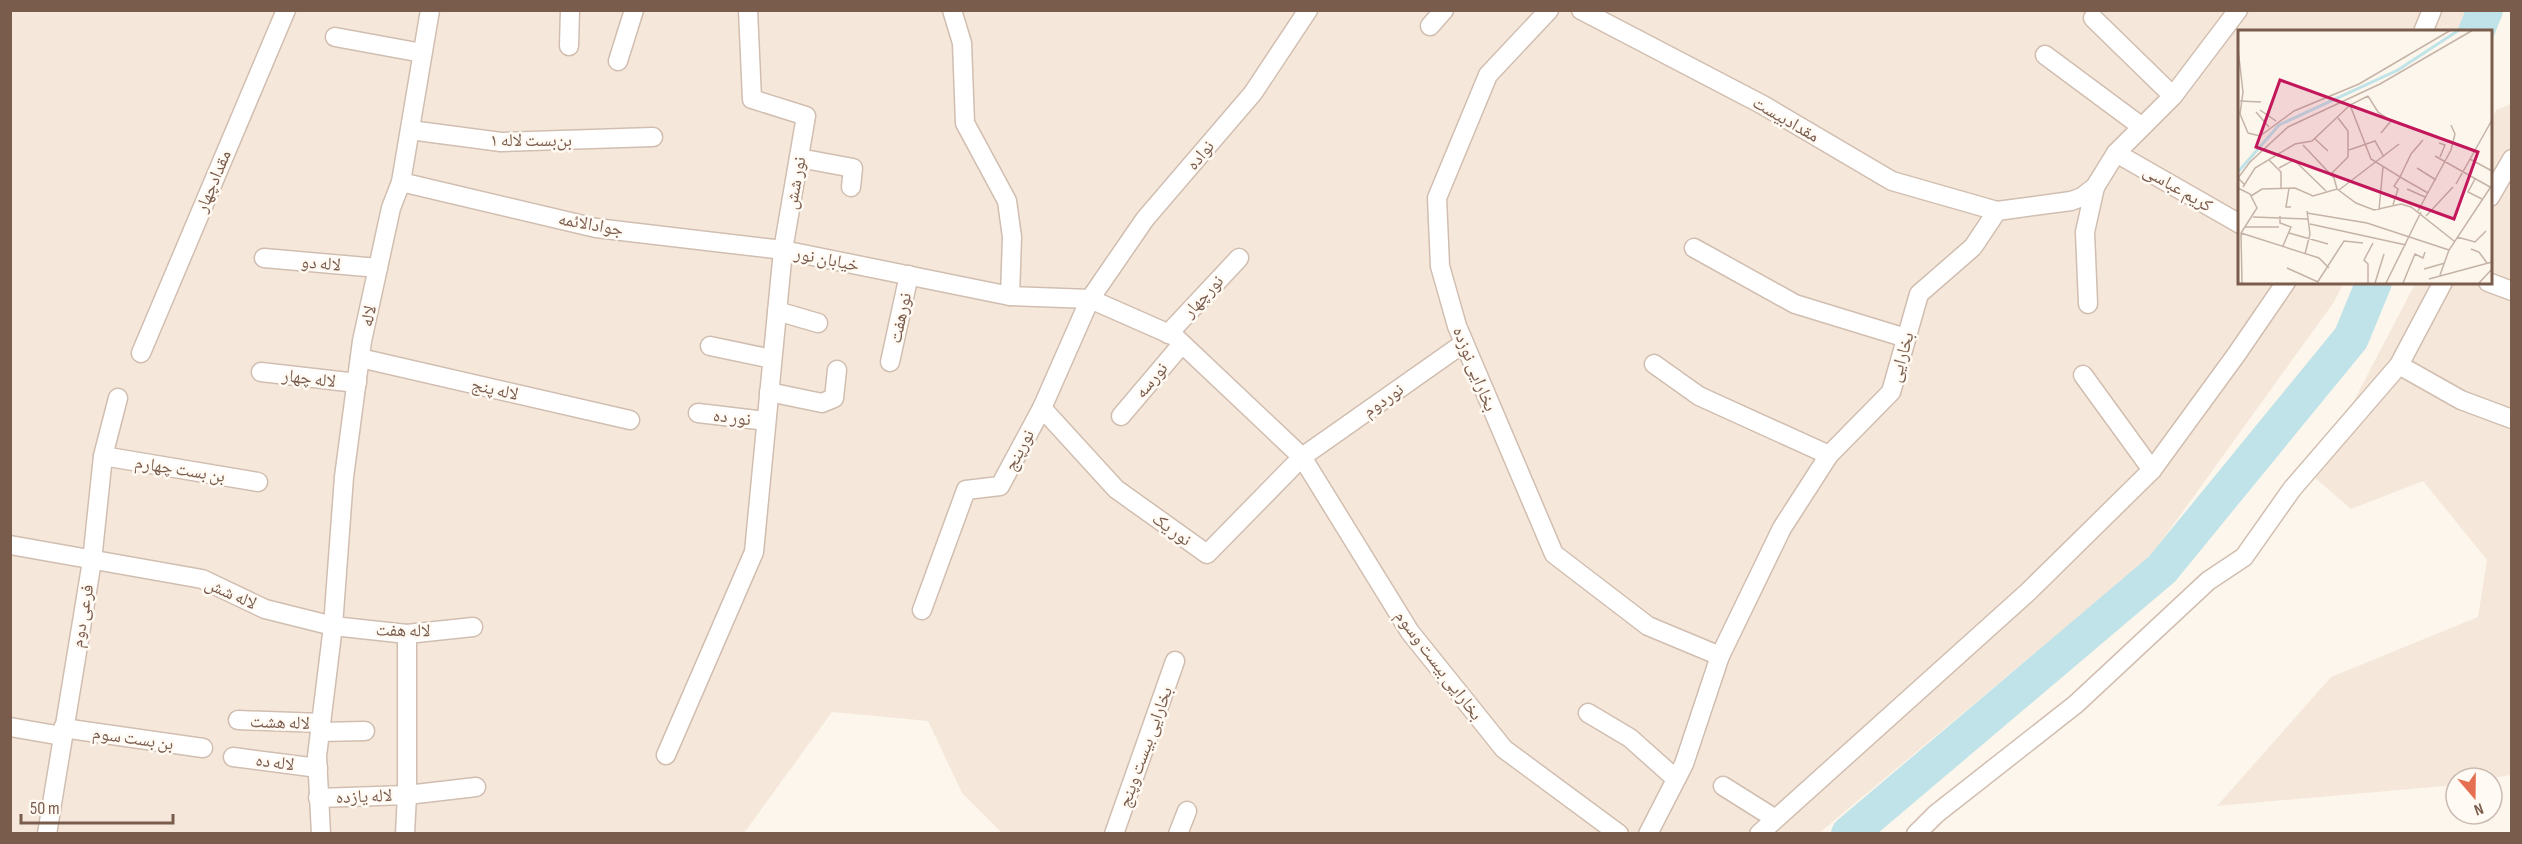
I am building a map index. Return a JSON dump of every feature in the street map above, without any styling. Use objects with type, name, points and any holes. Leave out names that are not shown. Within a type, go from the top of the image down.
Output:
[{"type":"street","name":"مقدادچهار","points":[[141,353],[286,10]]},
{"type":"street","name":"لاله","points":[[321,834],[318,768],[333,626],[344,477],[360,358],[391,208],[401,182],[430,10]]},
{"type":"street","points":[[569,46],[570,10]]},
{"type":"street","points":[[618,61],[634,10]]},
{"type":"street","name":"نور شش","points":[[747,10],[753,99],[806,116],[783,250]]},
{"type":"street","points":[[952,10],[962,42],[965,123],[1007,201],[1012,237],[1010,296]]},
{"type":"street","name":"نواده","points":[[1090,299],[1145,219],[1253,93],[1308,10]]},
{"type":"street","points":[[1430,26],[1444,10]]},
{"type":"street","name":"بخارایی نوزده","points":[[1549,10],[1488,75],[1437,198],[1440,266],[1464,343],[1554,554],[1648,626],[1720,656]]},
{"type":"street","name":"مقدادبیست","points":[[1581,10],[1763,105],[1892,181],[1997,211]]},
{"type":"street","points":[[2088,304],[2085,232],[2095,187],[2116,153],[2173,96],[2238,10]]},
{"type":"street","points":[[2424,30],[2432,10]]},
{"type":"street","points":[[2093,18],[2173,96]]},
{"type":"street","points":[[335,37],[422,53]]},
{"type":"street","points":[[2045,55],[2142,127]]},
{"type":"street","name":"بن‌بست لاله ۱","points":[[411,130],[501,142],[652,137]]},
{"type":"street","name":"کریم عباسی","points":[[2116,153],[2238,223]]},
{"type":"street","points":[[799,158],[854,168],[851,187]]},
{"type":"street","points":[[2492,193],[2511,159]]},
{"type":"street","name":"جوادالائمه","points":[[401,182],[596,228],[783,250]]},
{"type":"street","points":[[1997,211],[2071,201],[2082,197],[2095,187]]},
{"type":"street","name":"بخارایی","points":[[1648,834],[1684,765],[1720,656],[1782,528],[1829,455],[1891,392],[1919,294],[1973,247],[1997,211]]},
{"type":"street","points":[[1694,248],[1794,304],[1906,338]]},
{"type":"street","name":"خیابان نور","points":[[666,755],[754,552],[783,250],[1010,296],[1090,299],[1175,339],[1302,457]]},
{"type":"street","name":"لاله دو","points":[[264,258],[378,268]]},
{"type":"street","name":"نورچهار","points":[[1175,339],[1239,258]]},
{"type":"street","name":"نورهفت","points":[[890,362],[909,275]]},
{"type":"street","points":[[1759,834],[1774,818],[2028,592],[2152,470],[2285,284]]},
{"type":"street","points":[[1916,834],[1936,814],[2076,704],[2208,581],[2244,557],[2292,489],[2399,365],[2442,284]]},
{"type":"street","points":[[2492,284],[2511,291]]},
{"type":"street","name":"نورپنج","points":[[922,610],[966,490],[1000,486],[1042,408],[1090,299]]},
{"type":"street","points":[[777,311],[818,323]]},
{"type":"street","name":"نورسه","points":[[1121,416],[1175,339]]},
{"type":"street","name":"نوردوم","points":[[1302,457],[1464,343]]},
{"type":"street","points":[[710,346],[772,359]]},
{"type":"street","name":"لاله پنج","points":[[360,358],[630,420]]},
{"type":"street","points":[[1654,364],[1699,396],[1829,455]]},
{"type":"street","points":[[2399,365],[2461,400],[2511,419]]},
{"type":"street","points":[[769,392],[822,403],[834,398],[837,370]]},
{"type":"street","name":"لاله چهار","points":[[261,372],[357,383]]},
{"type":"street","points":[[2083,375],[2152,470]]},
{"type":"street","name":"فرعی دوم","points":[[47,834],[92,561],[102,456],[118,398]]},
{"type":"street","name":"نور یک","points":[[1042,408],[1116,489],[1207,554],[1302,457]]},
{"type":"street","name":"نور ده","points":[[698,413],[766,421]]},
{"type":"street","name":"بن بست چهارم","points":[[102,456],[258,482]]},
{"type":"street","name":"بخارایی بیست وسوم","points":[[1302,457],[1410,632],[1504,749],[1618,834]]},
{"type":"street","name":"لاله شش","points":[[10,545],[202,579],[265,609],[333,626]]},
{"type":"street","name":"لاله هفت","points":[[333,626],[407,634],[473,627]]},
{"type":"street","points":[[407,634],[407,795],[476,787]]},
{"type":"street","name":"بخارایی بیست وپنج","points":[[1114,834],[1175,661]]},
{"type":"street","points":[[1588,713],[1630,738],[1676,779]]},
{"type":"street","name":"لاله هشت","points":[[238,720],[364,731]]},
{"type":"street","name":"بن بست سوم","points":[[10,727],[203,748]]},
{"type":"street","name":"لاله ده","points":[[233,757],[318,768]]},
{"type":"street","points":[[1723,786],[1774,818]]},
{"type":"street","name":"لاله یازده","points":[[318,798],[407,795],[405,834]]},
{"type":"street","points":[[1178,834],[1187,811]]},
{"type":"shaded area","points":[[10,11],[2467,11],[2459,30],[2238,30],[2238,284],[2343,284],[2334,302],[2150,557],[1818,834],[1002,833],[962,793],[928,721],[832,712],[744,833],[11,833]]},
{"type":"shaded area","points":[[2511,104],[2511,775],[2504,776],[2504,766],[2444,766],[2444,786],[2217,806],[2331,677],[2478,617],[2487,560],[2423,481],[2351,509],[2314,477],[2415,284],[2492,284],[2492,120],[2496,110]]},
{"type":"waterway","points":[[2477,30],[2485,10]]},
{"type":"waterway","points":[[1849,834],[2162,569],[2351,338],[2373,284]]}]
